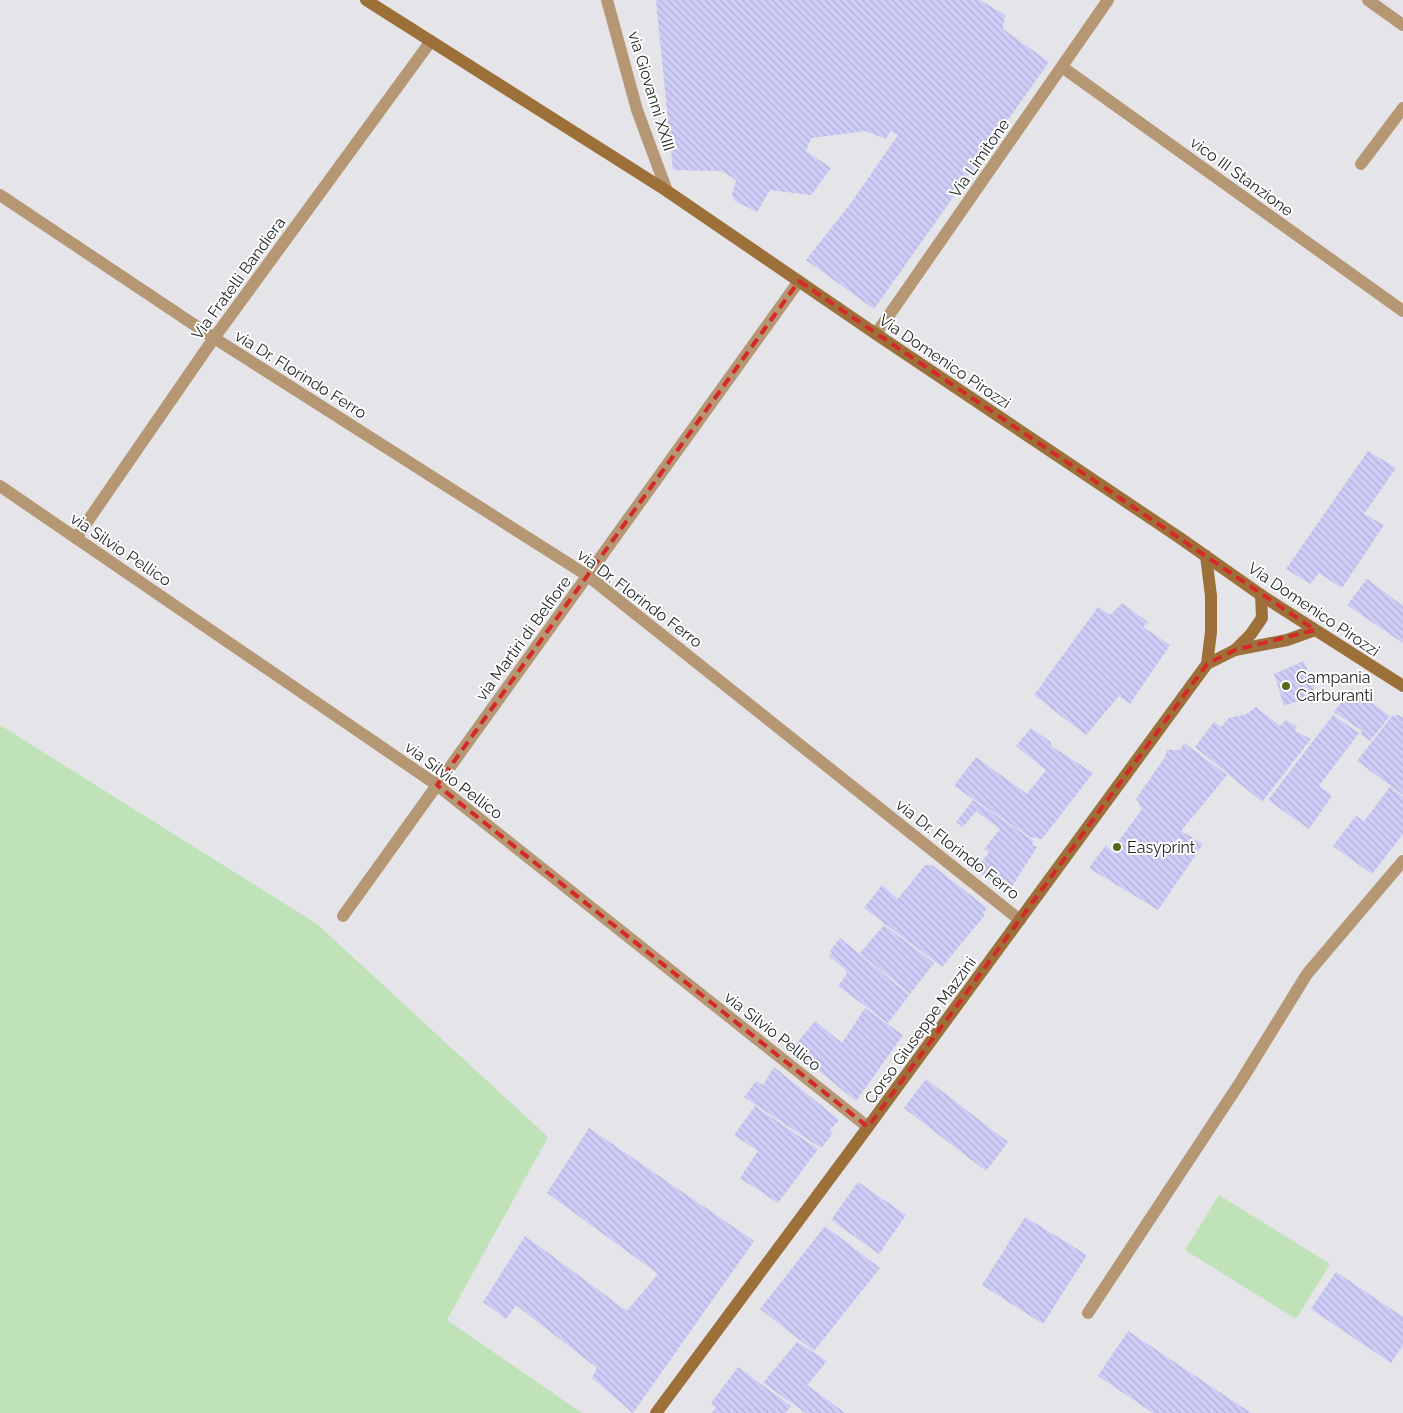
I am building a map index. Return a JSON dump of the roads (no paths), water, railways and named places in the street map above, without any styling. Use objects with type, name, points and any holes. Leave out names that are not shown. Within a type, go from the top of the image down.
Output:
[{"type":"street","name":"Via Domenico Pirozzi","points":[[366,0],[667,191],[1233,574],[1261,595],[1403,686]]},
{"type":"street","name":"via Giovanni XXIII","points":[[607,0],[637,110],[667,191]]},
{"type":"street","name":"Via Limitone","points":[[876,334],[1108,0]]},
{"type":"street","points":[[1368,0],[1403,25]]},
{"type":"street","name":"Via Fratelli Bandiera","points":[[76,538],[214,338],[431,41]]},
{"type":"street","name":"vico III Stanzione","points":[[1062,67],[1403,311]]},
{"type":"street","points":[[1360,164],[1403,108]]},
{"type":"street","name":"via Dr. Florindo Ferro","points":[[0,195],[214,338],[588,576],[1020,920]]},
{"type":"street","name":"via Martiri di Belfiore","points":[[343,916],[800,281]]},
{"type":"street","name":"via Silvio Pellico","points":[[0,486],[437,785],[868,1127]]},
{"type":"street","name":"Corso Giuseppe Mazzini","points":[[1206,556],[1211,596],[1211,632],[1207,664]]},
{"type":"street","name":"Corso Giuseppe Mazzini","points":[[1236,650],[1262,618],[1261,595]]},
{"type":"street","name":"Corso Giuseppe Mazzini","points":[[656,1413],[1207,664],[1236,650],[1287,640],[1314,630]]},
{"type":"street","points":[[1088,1313],[1236,1089],[1307,974],[1403,861]]},
{"type":"place","name":"Campania Carburanti","points":[[1286,686]]},
{"type":"place","name":"Easyprint","points":[[1117,847]]}]
